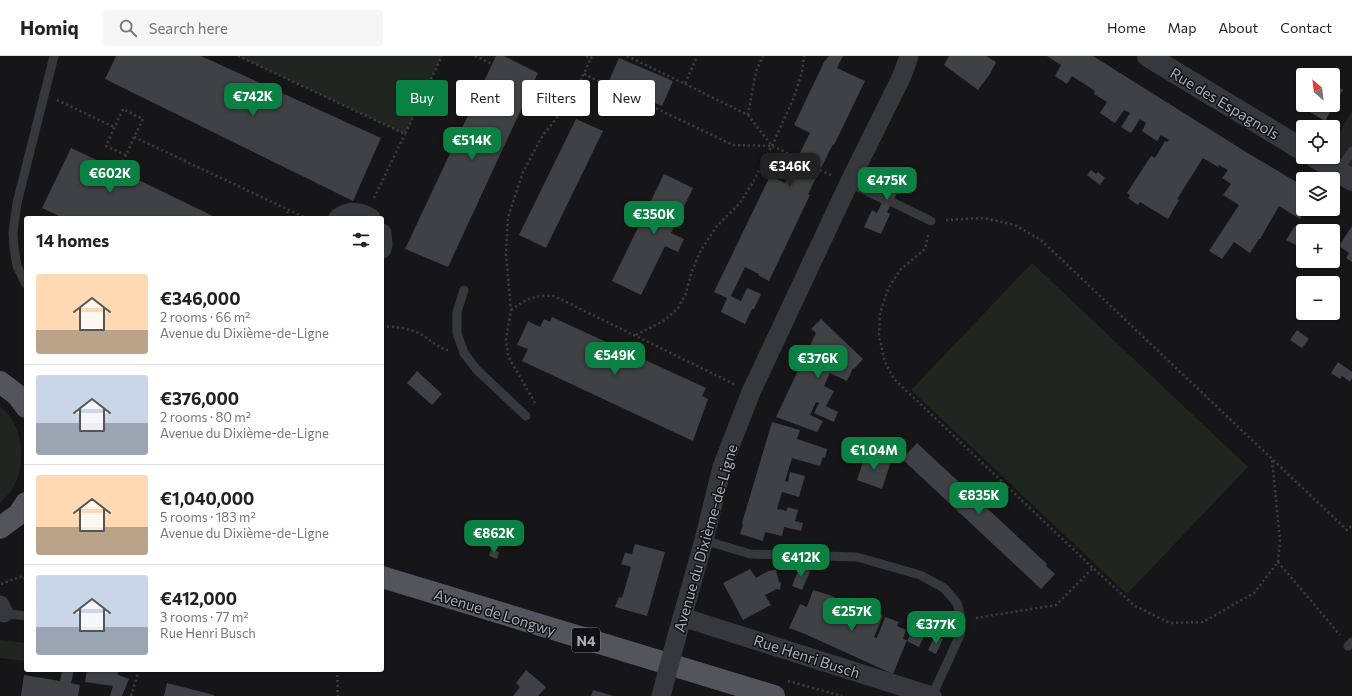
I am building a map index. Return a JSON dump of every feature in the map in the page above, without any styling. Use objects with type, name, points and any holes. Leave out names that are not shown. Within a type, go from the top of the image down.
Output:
[{"type":"main road","points":[[0,382],[17,395],[24,404]]},
{"type":"main road","points":[[0,528],[24,510]]},
{"type":"main road","name":"Avenue de Longwy","points":[[388,580],[774,696]]},
{"type":"street","name":"Avenue du Dixième-de-Ligne","points":[[661,696],[704,540],[722,467],[751,392],[849,183],[902,76],[909,56]]},
{"type":"street","name":"Rue des Espagnols","points":[[1148,56],[1296,146]]},
{"type":"street","points":[[1327,164],[1345,175]]},
{"type":"street","points":[[342,216],[348,213],[357,212],[369,216]]},
{"type":"street","name":"Rue Henri Busch","points":[[680,624],[932,696]]},
{"type":"lane","points":[[24,280],[17,266],[13,232],[17,203],[54,56]]},
{"type":"lane","points":[[1345,175],[1352,151]]},
{"type":"lane","points":[[849,183],[883,199]]},
{"type":"lane","points":[[892,202],[931,221]]},
{"type":"lane","points":[[464,290],[457,312],[457,333],[464,353],[477,370],[526,416]]},
{"type":"lane","points":[[704,540],[750,554],[857,557],[920,575],[944,588],[957,603],[962,621],[960,635],[932,696]]},
{"type":"lane","points":[[1,610],[24,616]]},
{"type":"path","points":[[238,56],[405,134]]},
{"type":"path","points":[[369,216],[405,134],[442,56]]},
{"type":"path","points":[[475,56],[492,64]]},
{"type":"path","points":[[486,61],[488,56]]},
{"type":"path","points":[[536,403],[508,356],[506,340],[510,310],[506,254],[508,217],[523,172],[543,135],[572,98],[592,57],[586,56]]},
{"type":"path","points":[[627,56],[748,115],[772,146]]},
{"type":"path","points":[[686,84],[697,56]]},
{"type":"path","points":[[748,115],[756,71],[763,56]]},
{"type":"path","points":[[636,335],[665,320],[678,308],[686,293],[692,271],[701,250],[716,227],[739,204],[752,184],[772,146],[794,97],[802,72],[804,56]]},
{"type":"path","points":[[584,74],[733,145],[772,146],[798,158]]},
{"type":"path","points":[[44,93],[114,127]]},
{"type":"path","points":[[118,170],[126,155],[143,119],[123,109],[106,146],[126,155]]},
{"type":"path","points":[[134,137],[302,216]]},
{"type":"path","points":[[286,216],[289,210]]},
{"type":"path","points":[[1272,460],[1280,540],[1278,562],[1254,593],[1203,622],[1170,623],[1135,606],[894,379],[885,362],[878,336],[880,313],[888,289],[900,270],[925,249],[931,221],[984,218],[1014,225],[1041,240],[1347,530],[1352,525]]},
{"type":"path","points":[[510,310],[524,301],[539,295],[554,296],[751,392]]},
{"type":"path","points":[[384,327],[391,326],[405,329],[419,334],[440,348],[464,353]]},
{"type":"path","points":[[1278,562],[1350,644]]},
{"type":"path","points":[[962,621],[1056,605],[1093,568]]},
{"type":"path","points":[[0,585],[22,576],[24,579]]},
{"type":"path","points":[[131,696],[138,672]]},
{"type":"path","points":[[337,672],[338,696]]},
{"type":"shaded area","points":[[238,56],[442,56],[431,80],[396,80],[396,116],[414,116],[405,134]]},
{"type":"shaded area","points":[[1352,111],[1352,171],[1340,162],[1340,131]]},
{"type":"shaded area","points":[[1032,263],[1248,467],[1127,594],[911,390]]},
{"type":"shaded area","points":[[0,406],[14,423],[18,433],[21,465],[13,489],[0,503]]},
{"type":"shaded area","points":[[0,640],[24,643],[24,661],[0,658]]},
{"type":"building","points":[[116,56],[201,56],[381,138],[353,201],[105,79]]},
{"type":"building","points":[[496,56],[504,56],[538,73],[535,80],[522,80],[522,107],[448,267],[405,249],[468,116],[514,116],[514,80],[485,80]]},
{"type":"building","points":[[829,56],[843,56],[837,68],[865,81],[808,194],[810,195],[769,281],[745,267],[731,296],[741,301],[747,288],[761,294],[745,324],[721,312],[727,298],[714,292],[770,176],[785,183],[810,133],[794,125],[824,62]]},
{"type":"building","points":[[949,56],[986,56],[996,62],[990,74],[978,90],[944,65]]},
{"type":"building","points":[[1047,56],[1093,56],[1296,182],[1296,216],[1302,216],[1300,219],[1279,206],[1250,253],[1234,242],[1222,259],[1209,251],[1239,205],[1223,195],[1231,184],[1222,178],[1228,170],[1219,165],[1218,167],[1203,158],[1177,199],[1179,200],[1168,219],[1140,202],[1138,205],[1128,198],[1130,195],[1127,193],[1151,156],[1155,158],[1165,141],[1167,142],[1169,140],[1161,135],[1157,141],[1142,131],[1146,123],[1140,119],[1131,133],[1121,127],[1130,113],[1124,110],[1115,123],[1100,113],[1107,102],[1094,94],[1095,91],[1072,76],[1067,84],[1055,76],[1061,65]]},
{"type":"building","points":[[619,58],[673,81],[662,106],[655,103],[655,80],[609,80]]},
{"type":"building","points":[[1340,88],[1343,90],[1340,95]]},
{"type":"building","points":[[1310,112],[1330,112],[1326,120]]},
{"type":"building","points":[[576,119],[603,131],[546,248],[519,235]]},
{"type":"building","points":[[71,148],[213,216],[59,216],[42,208]]},
{"type":"building","points":[[893,167],[909,175],[900,194],[897,193],[887,212],[890,214],[881,234],[864,227],[872,210],[877,213],[890,185],[885,183]]},
{"type":"building","points":[[1091,170],[1096,174],[1098,172],[1105,178],[1100,185],[1087,175]]},
{"type":"building","points":[[664,174],[693,188],[671,233],[684,239],[678,252],[665,246],[641,295],[612,281]]},
{"type":"building","points":[[1295,226],[1296,227],[1296,245],[1286,240]]},
{"type":"building","points":[[1352,226],[1352,262],[1346,258],[1349,253],[1340,247]]},
{"type":"building","points":[[552,317],[706,388],[702,396],[708,399],[693,441],[522,361],[528,349],[517,345],[528,321],[540,327],[544,319],[550,322]]},
{"type":"building","points":[[821,319],[863,359],[854,369],[853,368],[847,381],[830,373],[824,386],[834,391],[826,406],[838,412],[834,422],[814,413],[819,403],[816,402],[810,415],[823,421],[817,432],[776,417],[816,333],[811,329]]},
{"type":"building","points":[[1297,330],[1309,339],[1302,348],[1290,340]]},
{"type":"building","points":[[1338,362],[1352,372],[1350,382],[1342,376],[1340,379],[1331,373]]},
{"type":"building","points":[[417,371],[442,394],[432,405],[407,383]]},
{"type":"building","points":[[772,422],[800,430],[797,439],[827,449],[825,458],[823,457],[820,466],[792,458],[785,481],[788,482],[790,472],[805,476],[799,497],[782,492],[777,509],[786,511],[788,507],[798,510],[795,521],[803,523],[801,531],[784,527],[782,536],[765,532],[763,541],[740,534]]},
{"type":"building","points":[[917,443],[1047,564],[1046,566],[1055,574],[1041,589],[902,459]]},
{"type":"building","points":[[866,453],[891,461],[882,489],[857,480]]},
{"type":"building","points":[[635,544],[665,552],[647,616],[615,607],[619,597],[622,598],[631,567],[621,564],[625,553],[632,554]]},
{"type":"building","points":[[491,549],[499,552],[497,559],[489,556]]},
{"type":"building","points":[[800,566],[810,571],[802,590],[792,586]]},
{"type":"building","points":[[750,569],[756,578],[768,571],[776,570],[779,582],[781,583],[780,590],[777,589],[765,595],[771,605],[743,620],[723,583]]},
{"type":"building","points":[[813,590],[835,597],[827,617],[831,618],[837,606],[845,610],[847,606],[859,611],[853,628],[855,629],[863,610],[872,614],[873,612],[883,616],[874,637],[877,638],[885,617],[899,622],[897,626],[906,630],[903,639],[907,640],[893,674],[789,628],[800,604],[807,607]]},
{"type":"building","points":[[918,619],[930,624],[919,647],[907,641]]},
{"type":"building","points":[[935,636],[943,639],[936,654],[928,650]]},
{"type":"building","points":[[526,670],[546,687],[538,696],[513,696],[520,687],[516,683]]},
{"type":"building","points":[[62,672],[74,672],[71,683],[80,685],[78,696],[21,696],[24,675],[60,681]]},
{"type":"building","points":[[87,672],[118,672],[118,675],[129,679],[122,696],[110,696],[113,686],[85,682]]},
{"type":"building","points":[[167,683],[214,695],[214,696],[164,696]]},
{"type":"building","points":[[593,690],[614,696],[591,696]]}]
